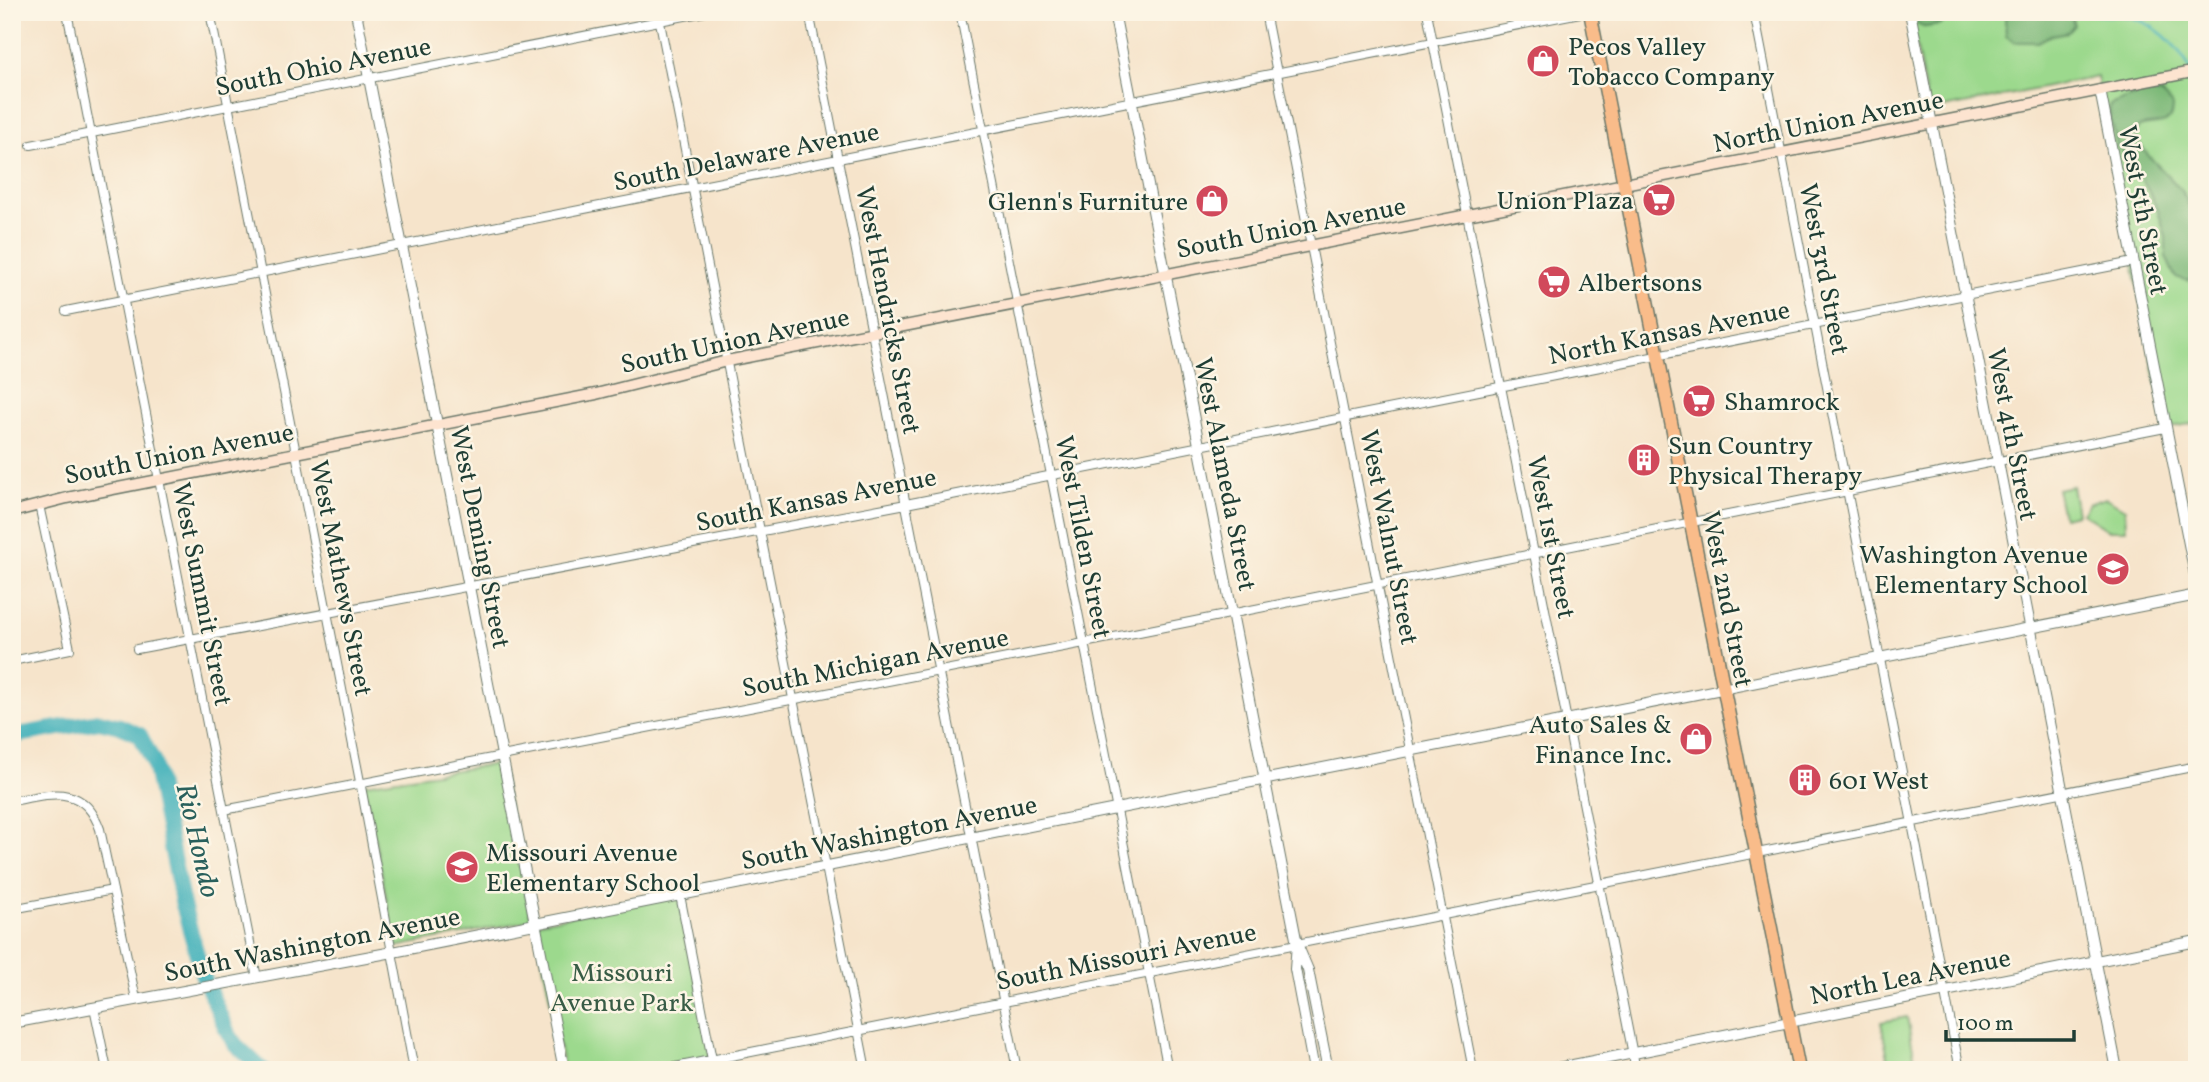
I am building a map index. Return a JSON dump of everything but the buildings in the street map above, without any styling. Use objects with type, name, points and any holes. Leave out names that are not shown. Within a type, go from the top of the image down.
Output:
[{"type":"main road","name":"West 2nd Street","points":[[1588,12],[1799,1070]]},
{"type":"main road","name":"North Union Avenue","points":[[1467,215],[2197,71]]},
{"type":"main road","name":"South Union Avenue","points":[[12,512],[296,452],[609,391],[727,361],[1467,215]]},
{"type":"street","name":"West Summit Street","points":[[67,12],[257,978]]},
{"type":"street","name":"West Mathews Street","points":[[209,12],[361,785],[414,1070]]},
{"type":"street","name":"West Deming Street","points":[[356,12],[564,1070]]},
{"type":"street","name":"South Ohio Avenue","points":[[31,145],[659,17],[705,12]]},
{"type":"street","name":"West Hendricks Street","points":[[809,12],[1017,1070]]},
{"type":"street","name":"West Tilden Street","points":[[960,12],[1168,1070]]},
{"type":"street","name":"West Alameda Street","points":[[1114,12],[1297,944],[1308,970],[1328,1070]]},
{"type":"street","name":"West Walnut Street","points":[[1265,12],[1474,1070]]},
{"type":"street","name":"West 1st Street","points":[[1427,12],[1636,1070]]},
{"type":"street","name":"South Delaware Avenue","points":[[66,311],[1588,12]]},
{"type":"street","name":"West 3rd Street","points":[[1754,12],[1960,1070]]},
{"type":"street","name":"West 4th Street","points":[[1910,12],[2117,1070]]},
{"type":"street","points":[[659,17],[866,1070]]},
{"type":"street","name":"West 5th Street","points":[[2100,90],[2197,585]]},
{"type":"street","name":"North Kansas Avenue","points":[[1501,387],[2133,262]]},
{"type":"street","name":"South Kansas Avenue","points":[[137,649],[905,504],[1501,387]]},
{"type":"street","name":"South Michigan Avenue","points":[[224,810],[1084,643],[2165,428]]},
{"type":"street","points":[[12,661],[70,649],[39,505]]},
{"type":"street","name":"South Washington Avenue","points":[[12,1023],[393,952],[2197,595]]},
{"type":"street","name":"South Missouri Avenue","points":[[660,1070],[2197,766]]},
{"type":"street","points":[[12,802],[56,794],[71,796],[83,802],[94,813],[100,829],[136,999]]},
{"type":"street","points":[[12,909],[113,890]]},
{"type":"street","points":[[680,895],[714,1070]]},
{"type":"street","name":"North Lea Avenue","points":[[1548,1070],[2197,941]]},
{"type":"street","name":"West Alameda Street","points":[[1297,944],[1295,969],[1314,1070]]},
{"type":"street","points":[[94,1007],[107,1070]]},
{"type":"green space","points":[[1910,12],[2197,12],[2197,423],[2165,428],[2097,77],[1929,111]]},
{"type":"green space","points":[[1912,12],[1946,12],[1948,16],[1940,25],[1926,27],[1916,23]]},
{"type":"green space","points":[[2009,12],[2070,12],[2074,25],[2068,32],[2051,35],[2038,42],[2015,42],[2006,36],[2005,18]]},
{"type":"green space","points":[[2146,91],[2161,94],[2172,104],[2170,118],[2166,122],[2139,127],[2135,134],[2146,152],[2183,193],[2190,209],[2197,263],[2189,281],[2175,277],[2166,257],[2166,237],[2158,210],[2139,173],[2117,146],[2110,105]]},
{"type":"green space","points":[[2072,486],[2077,514],[2063,517],[2057,489]]},
{"type":"green space","points":[[2106,498],[2125,509],[2126,530],[2108,530],[2082,513],[2089,503]]},
{"type":"green space","points":[[499,757],[531,920],[396,947],[364,784],[496,764]]},
{"type":"green space","name":"Missouri Avenue Park","points":[[680,895],[712,1060],[660,1070],[564,1070],[535,923]]},
{"type":"green space","points":[[1907,1017],[1914,1055],[1911,1065],[1890,1069],[1881,1022]]},
{"type":"waterway","points":[[2084,12],[2123,16],[2144,22],[2163,35],[2179,51],[2190,70]]},
{"type":"waterway","points":[[2192,77],[2195,97],[2192,199],[2197,239]]},
{"type":"waterway","name":"Rio Hondo","points":[[12,736],[99,721],[140,735],[154,763],[182,901],[203,976],[235,1044],[263,1070]]},
{"type":"place","name":"Pecos Valley Tobacco Company","points":[[1543,61]]},
{"type":"place","name":"Union Plaza","points":[[1659,200]]},
{"type":"place","name":"Glenn's Furniture","points":[[1212,201]]},
{"type":"place","name":"Albertsons","points":[[1554,282]]},
{"type":"place","name":"Shamrock","points":[[1699,401]]},
{"type":"place","name":"Sun Country Physical Therapy","points":[[1644,460]]},
{"type":"place","name":"Washington Avenue Elementary School","points":[[2113,569]]},
{"type":"place","name":"Auto Sales & Finance Inc.","points":[[1696,739]]},
{"type":"place","name":"601 West","points":[[1805,780]]},
{"type":"place","name":"Missouri Avenue Elementary School","points":[[462,867]]}]
